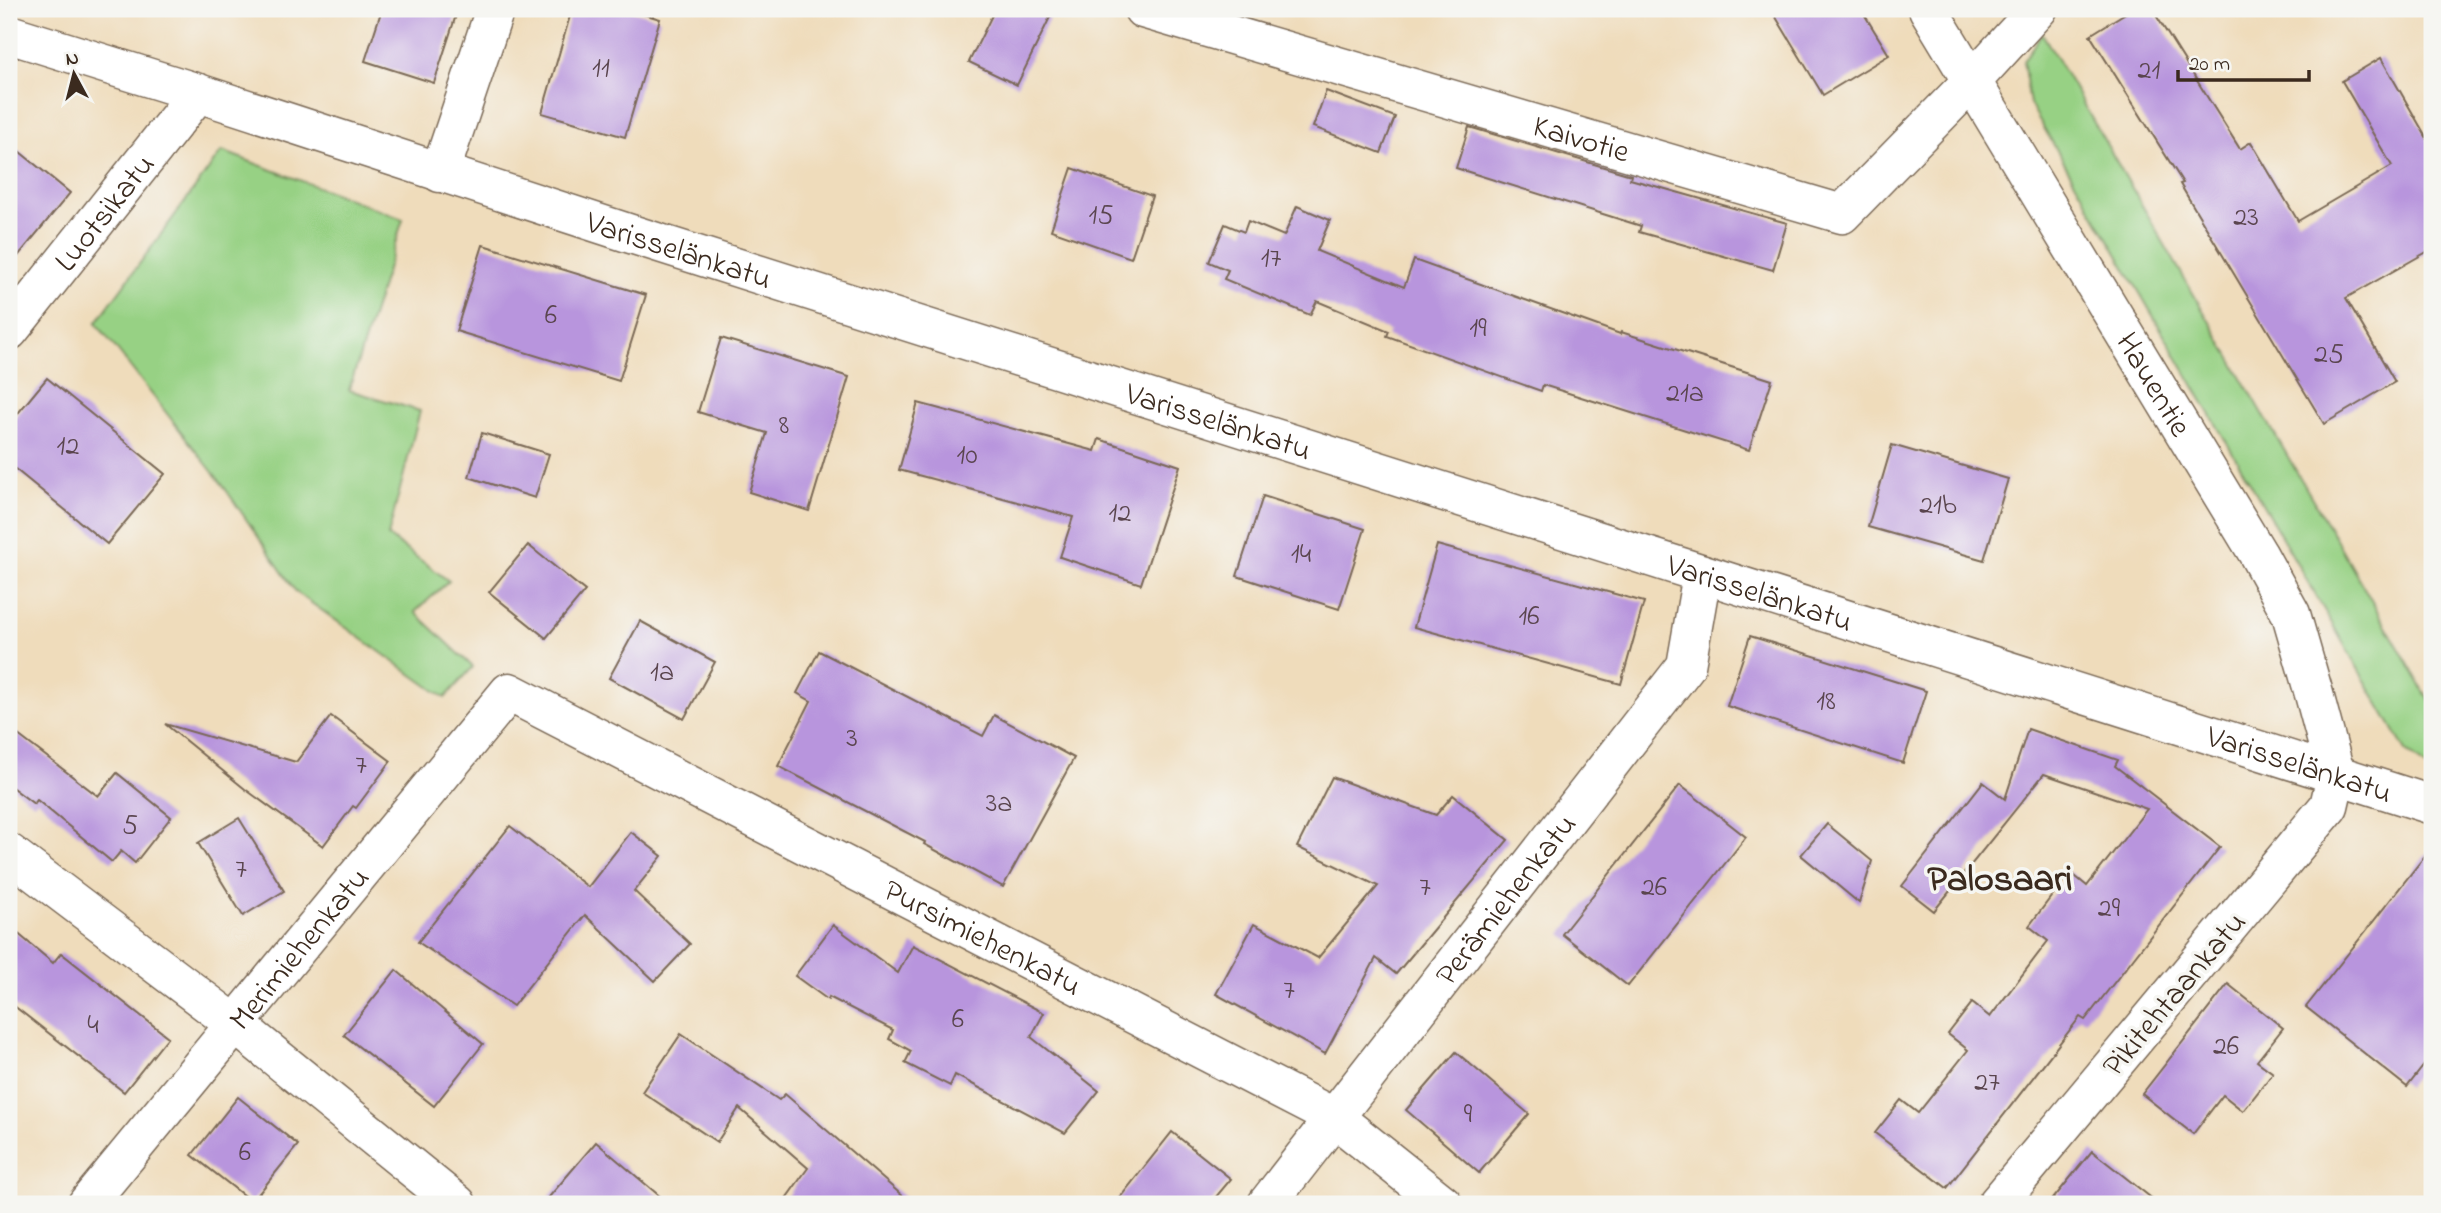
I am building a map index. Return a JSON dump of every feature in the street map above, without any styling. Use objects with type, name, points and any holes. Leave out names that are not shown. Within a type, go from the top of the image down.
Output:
[{"type":"street","points":[[440,173],[495,9]]},
{"type":"street","name":"Kaivotie","points":[[1143,9],[1842,215],[1972,82]]},
{"type":"street","name":"Hauentie","points":[[1928,9],[2258,554],[2291,614],[2336,776]]},
{"type":"street","points":[[1972,82],[2038,9]]},
{"type":"street","name":"Varisselänkatu","points":[[9,34],[2432,805]]},
{"type":"street","name":"Luotsikatu","points":[[9,331],[198,93]]},
{"type":"street","name":"Perämiehenkatu","points":[[1267,1204],[1686,666],[1702,574]]},
{"type":"street","name":"Pursimiehenkatu","points":[[509,692],[1335,1118],[1443,1204]]},
{"type":"street","name":"Merimiehenkatu","points":[[87,1204],[509,692]]},
{"type":"street","name":"Pikitehtaankatu","points":[[1997,1204],[2329,806],[2336,776]]},
{"type":"street","points":[[9,853],[235,1024],[457,1204]]},
{"type":"green space","points":[[2042,33],[2432,705],[2432,772],[2406,751],[2030,104],[2023,61]]},
{"type":"green space","points":[[222,151],[403,219],[349,390],[420,411],[388,536],[449,581],[415,612],[473,667],[445,698],[296,592],[222,484],[96,323]]},
{"type":"building","points":[[382,9],[458,9],[434,83],[365,61]]},
{"type":"building","points":[[572,9],[626,9],[660,19],[625,137],[542,113]]},
{"type":"building","points":[[995,9],[1054,9],[1017,85],[969,62]]},
{"type":"building","points":[[1771,9],[1861,9],[1889,55],[1823,95]]},
{"type":"building","points":[[2132,9],[2152,9],[2240,149],[2251,142],[2298,221],[2392,166],[2342,81],[2381,58],[2432,147],[2432,249],[2346,298],[2395,382],[2324,424],[2180,184],[2183,183],[2090,35]]},
{"type":"building","points":[[1326,91],[1395,117],[1381,153],[1313,127]]},
{"type":"building","points":[[1469,127],[1631,175],[1630,179],[1787,223],[1773,270],[1639,232],[1641,226],[1456,168]]},
{"type":"building","points":[[9,143],[70,193],[9,267]]},
{"type":"building","points":[[1072,168],[1152,196],[1131,258],[1051,230]]},
{"type":"building","points":[[1297,206],[1330,220],[1317,251],[1404,287],[1414,260],[1620,334],[1621,332],[1772,380],[1749,450],[1543,385],[1541,391],[1387,336],[1389,331],[1317,301],[1310,315],[1224,279],[1228,270],[1209,262],[1225,224],[1244,232],[1248,221],[1284,236]]},
{"type":"building","points":[[483,245],[646,295],[619,381],[456,331]]},
{"type":"building","points":[[721,338],[849,377],[809,511],[749,492],[767,433],[698,412]]},
{"type":"building","points":[[47,378],[165,474],[107,544],[9,464],[9,424]]},
{"type":"building","points":[[918,403],[1095,451],[1099,439],[1180,466],[1141,584],[1060,557],[1073,517],[899,470]]},
{"type":"building","points":[[482,433],[549,454],[535,498],[469,477]]},
{"type":"building","points":[[1892,445],[2008,479],[1984,560],[1868,527]]},
{"type":"building","points":[[1263,496],[1365,529],[1339,609],[1237,576]]},
{"type":"building","points":[[528,545],[585,591],[546,638],[489,592]]},
{"type":"building","points":[[1437,545],[1644,602],[1621,684],[1414,627]]},
{"type":"building","points":[[640,621],[715,662],[684,719],[609,678]]},
{"type":"building","points":[[1750,636],[1926,691],[1903,763],[1727,706]]},
{"type":"building","points":[[819,651],[983,736],[994,715],[1074,758],[1003,887],[924,844],[925,842],[778,766],[811,701],[797,693]]},
{"type":"building","points":[[331,716],[391,761],[323,846],[245,789],[165,724],[296,762]]},
{"type":"building","points":[[9,728],[98,796],[117,773],[171,817],[135,863],[121,851],[112,862],[37,800],[34,804],[9,785]]},
{"type":"building","points":[[2028,729],[2118,760],[2115,766],[2220,847],[2085,1020],[2080,1017],[1947,1188],[1875,1133],[1901,1100],[1918,1113],[1968,1050],[1948,1034],[1972,1003],[1990,1017],[2048,941],[2029,926],[2070,872],[2087,886],[2147,809],[2044,774],[1934,911],[1902,886],[1983,782],[2005,799]]},
{"type":"building","points":[[1332,777],[1436,815],[1453,795],[1508,840],[1396,974],[1376,958],[1325,1054],[1216,994],[1254,924],[1318,958],[1378,886],[1297,847]]},
{"type":"building","points":[[1680,785],[1746,837],[1628,986],[1562,934]]},
{"type":"building","points":[[239,818],[284,891],[243,916],[198,843]]},
{"type":"building","points":[[1827,824],[1872,861],[1859,903],[1801,855]]},
{"type":"building","points":[[510,826],[588,887],[631,832],[662,856],[634,891],[690,944],[655,981],[585,915],[513,1006],[418,942]]},
{"type":"building","points":[[2432,847],[2432,1055],[2407,1087],[2306,1007]]},
{"type":"building","points":[[833,925],[898,973],[913,945],[1044,1013],[1031,1037],[1099,1091],[1065,1133],[955,1075],[950,1086],[905,1063],[911,1051],[889,1039],[893,1030],[829,997],[828,1000],[795,976]]},
{"type":"building","points":[[9,926],[53,963],[61,953],[168,1037],[124,1092],[9,1002]]},
{"type":"building","points":[[396,970],[483,1044],[434,1106],[344,1035]]},
{"type":"building","points":[[2228,984],[2283,1028],[2257,1061],[2273,1073],[2243,1111],[2223,1095],[2193,1134],[2142,1094]]},
{"type":"building","points":[[681,1034],[779,1100],[785,1094],[912,1204],[782,1204],[808,1168],[739,1108],[717,1142],[642,1092]]},
{"type":"building","points":[[1456,1052],[1529,1114],[1479,1173],[1406,1110]]},
{"type":"building","points":[[238,1097],[298,1145],[252,1202],[192,1155]]},
{"type":"building","points":[[1172,1132],[1231,1179],[1210,1204],[1115,1204]]},
{"type":"building","points":[[596,1142],[669,1204],[543,1204]]},
{"type":"building","points":[[2092,1151],[2159,1204],[2049,1204]]},
{"type":"district","name":"Palosaari","points":[[2000,877]]}]
